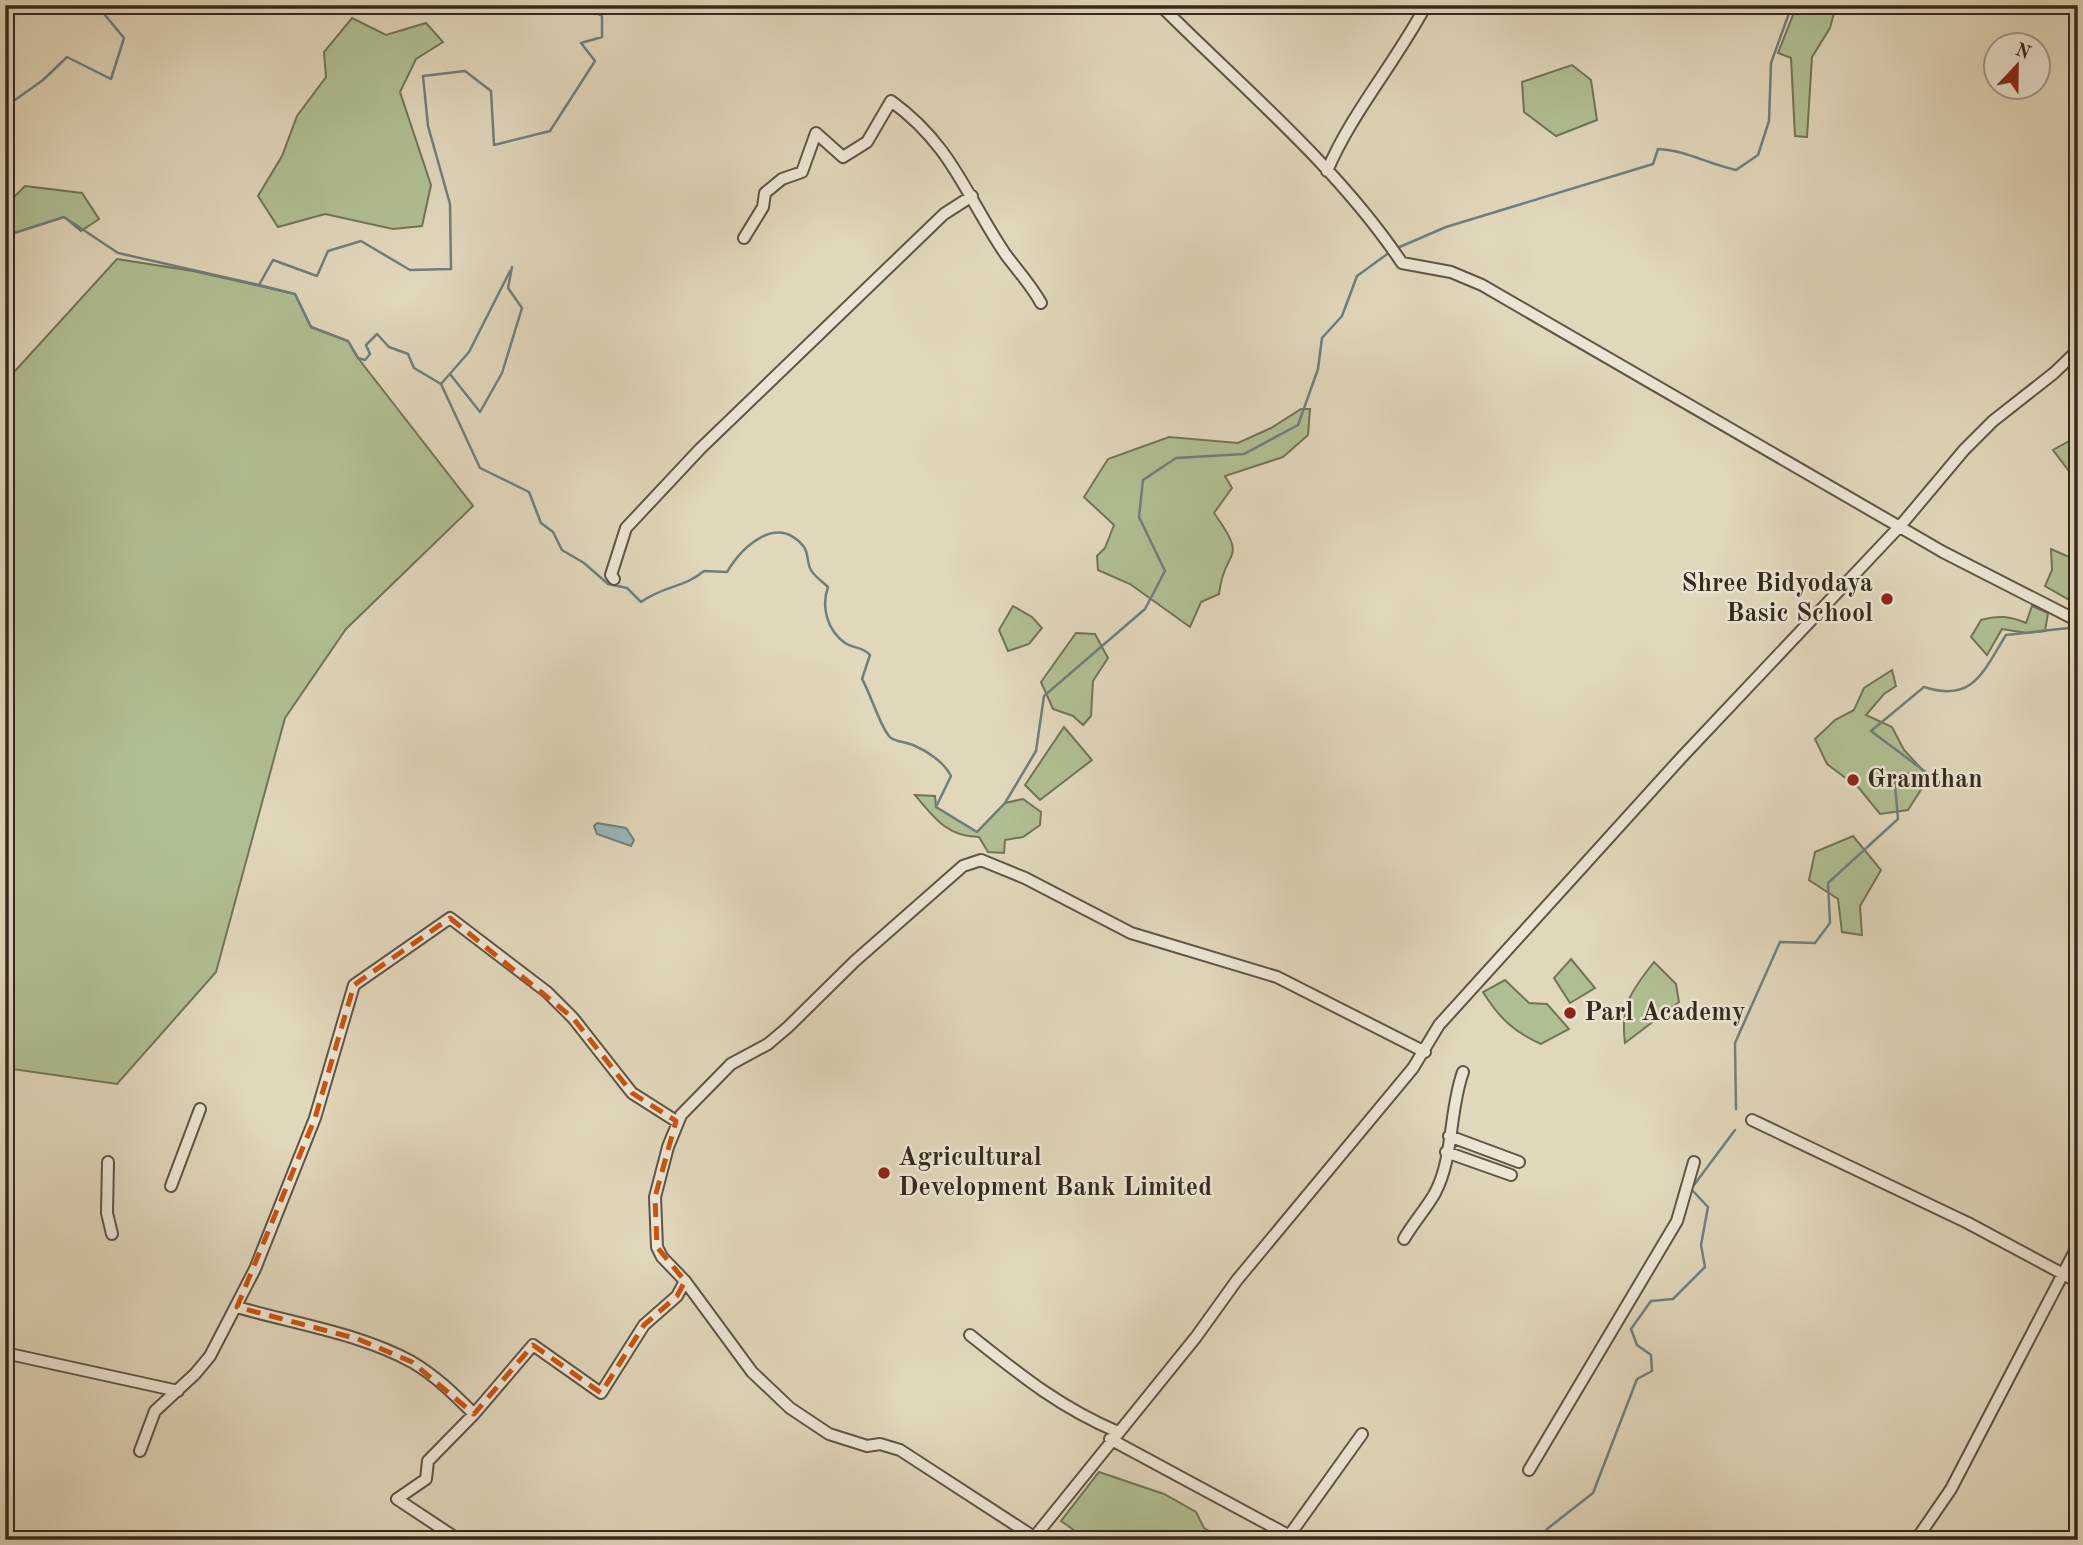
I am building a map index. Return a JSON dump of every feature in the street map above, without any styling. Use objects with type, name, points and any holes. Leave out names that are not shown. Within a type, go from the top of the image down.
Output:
[{"type":"street","points":[[1160,5],[1327,171],[1385,238],[1402,263],[1451,272],[1482,285],[1901,525],[1943,552],[2078,621]]},
{"type":"street","points":[[1327,171],[1338,145],[1406,43],[1426,5]]},
{"type":"street","points":[[744,238],[764,207],[765,193],[782,179],[802,172],[816,133],[843,157],[867,142],[891,101],[917,120],[954,165],[1007,256],[1029,281],[1041,303]]},
{"type":"street","points":[[614,579],[611,575],[626,527],[700,449],[944,214],[972,196]]},
{"type":"street","points":[[1425,1052],[1277,977],[1131,933],[1025,878],[981,860],[963,866],[855,961],[788,1027],[720,1074],[676,1121],[655,1197],[657,1247],[672,1269],[685,1281],[739,1358],[790,1408],[840,1439],[900,1450],[1033,1538],[1196,1337],[1237,1280],[1425,1052],[1439,1025],[1681,758],[1901,525],[1993,421],[2054,373],[2078,349]]},
{"type":"street","points":[[140,1451],[155,1411],[178,1391],[210,1356],[260,1259],[316,1118],[354,985],[450,918],[547,992],[573,1018],[632,1093],[676,1121]]},
{"type":"street","points":[[1404,1239],[1435,1193],[1446,1152],[1455,1095],[1463,1072]]},
{"type":"street","points":[[171,1186],[200,1109]]},
{"type":"street","points":[[1752,1120],[1968,1223],[2078,1282]]},
{"type":"street","points":[[1449,1136],[1519,1163]]},
{"type":"street","points":[[1446,1152],[1511,1175]]},
{"type":"street","points":[[108,1162],[107,1213],[111,1234]]},
{"type":"street","points":[[1529,1470],[1677,1222],[1694,1162]]},
{"type":"street","points":[[1916,1540],[1951,1489],[2078,1245]]},
{"type":"street","points":[[459,1540],[397,1499],[426,1479],[428,1461],[474,1414],[533,1345],[601,1393],[644,1325],[677,1296],[685,1281]]},
{"type":"street","points":[[237,1307],[358,1339],[412,1362],[442,1383],[474,1414]]},
{"type":"street","points":[[970,1335],[1039,1391],[1287,1538],[1362,1434]]},
{"type":"street","points":[[5,1353],[178,1391]]},
{"type":"highlighted area","points":[[450,918],[573,1018],[632,1093],[676,1121],[655,1197],[657,1247],[685,1281],[677,1296],[644,1325],[601,1393],[533,1345],[474,1414],[412,1362],[358,1339],[237,1307],[315,1118],[354,985]]},
{"type":"green space","points":[[1797,5],[1836,5],[1830,28],[1812,57],[1807,137],[1795,136],[1791,58],[1778,53]]},
{"type":"green space","points":[[352,18],[386,35],[426,23],[443,42],[416,59],[400,92],[431,185],[422,226],[393,229],[325,214],[278,227],[258,196],[282,156],[297,116],[326,77],[324,52]]},
{"type":"green space","points":[[1572,65],[1591,80],[1597,120],[1556,136],[1524,112],[1522,82]]},
{"type":"green space","points":[[25,186],[82,193],[99,219],[81,231],[64,217],[11,234],[5,206]]},
{"type":"green space","points":[[117,259],[193,271],[295,294],[311,327],[348,341],[358,358],[473,506],[346,629],[285,718],[216,972],[117,1084],[5,1068],[5,382]]},
{"type":"green space","points":[[1301,409],[1310,409],[1308,435],[1283,457],[1225,476],[1232,488],[1214,513],[1231,540],[1232,555],[1225,569],[1219,594],[1201,602],[1190,627],[1130,584],[1098,570],[1097,556],[1105,548],[1114,525],[1084,497],[1108,459],[1169,437],[1238,443],[1271,428]]},
{"type":"green space","points":[[2078,430],[2078,483],[2053,450],[2069,441]]},
{"type":"green space","points":[[2051,549],[2078,561],[2078,605],[2045,586],[2052,570]]},
{"type":"green space","points":[[1013,606],[1032,617],[1042,628],[1029,644],[1008,651],[999,630]]},
{"type":"green space","points":[[2032,606],[2048,613],[2045,631],[2027,633],[2002,629],[1987,655],[1971,637],[1981,620],[1987,618],[2004,617],[2026,623]]},
{"type":"green space","points":[[1076,633],[1095,634],[1108,658],[1093,681],[1091,716],[1083,725],[1073,716],[1053,709],[1041,682]]},
{"type":"green space","points":[[1892,670],[1896,686],[1884,694],[1866,715],[1892,727],[1904,750],[1929,777],[1908,810],[1880,814],[1859,788],[1827,764],[1815,739],[1835,720],[1854,710],[1864,688]]},
{"type":"green space","points":[[1064,727],[1092,760],[1040,800],[1025,785]]},
{"type":"green space","points":[[915,795],[935,796],[936,807],[977,832],[1005,803],[1023,799],[1041,812],[1040,825],[1023,837],[1005,840],[1004,853],[988,852],[979,837],[959,834],[942,825]]},
{"type":"green space","points":[[1853,836],[1881,870],[1860,906],[1862,935],[1842,932],[1838,899],[1809,880],[1815,852]]},
{"type":"green space","points":[[1571,959],[1595,988],[1570,1003],[1554,978]]},
{"type":"green space","points":[[1654,962],[1676,984],[1679,1002],[1625,1043],[1624,1019],[1629,1000]]},
{"type":"green space","points":[[1505,980],[1529,1003],[1547,1004],[1569,1029],[1541,1044],[1515,1029],[1501,1017],[1483,992]]},
{"type":"green space","points":[[1099,1472],[1164,1494],[1196,1512],[1204,1528],[1224,1540],[1088,1540],[1061,1521]]},
{"type":"water","points":[[597,823],[626,828],[634,840],[631,846],[597,834],[594,826]]},
{"type":"waterway","points":[[5,103],[8,105],[43,80],[67,57],[111,79],[124,38],[105,15],[116,5]]},
{"type":"waterway","points":[[5,236],[64,217],[118,253],[259,285],[273,260],[317,276],[328,251],[361,241],[410,270],[451,269],[450,204],[428,126],[423,76],[465,71],[491,91],[494,145],[550,131],[595,61],[581,43],[602,37],[602,16],[580,5]]},
{"type":"waterway","points":[[1395,249],[1446,227],[1653,164],[1658,149],[1678,152],[1736,170],[1758,155],[1769,121],[1771,63],[1792,5]]},
{"type":"waterway","points":[[259,285],[295,294],[311,327],[348,341],[358,358],[365,360],[370,354],[366,345],[377,334],[389,347],[408,354],[414,368],[441,384],[480,468],[529,492],[541,523],[553,532],[562,550],[584,563],[608,584],[627,588],[641,602],[658,592],[689,581],[704,571],[727,572],[742,553],[761,537],[772,533],[794,537],[804,547],[813,573],[828,587],[825,602],[827,618],[834,632],[845,643],[870,655],[862,679],[887,734],[893,739],[924,750],[944,766],[951,776],[936,807],[977,832],[1005,803],[1036,751],[1044,696],[1145,609],[1165,571],[1139,517],[1143,480],[1176,458],[1244,454],[1298,425],[1318,369],[1322,338],[1342,316],[1357,276],[1390,252]]},
{"type":"waterway","points":[[450,374],[480,412],[502,373],[522,308],[508,288],[512,267]]},
{"type":"waterway","points":[[441,384],[469,352],[510,271]]},
{"type":"waterway","points":[[1736,1109],[1735,1043],[1780,942],[1815,943],[1830,923],[1828,883],[1898,819],[1894,774],[1927,773],[1871,731],[1924,687],[1954,691],[1975,681],[2006,635],[2078,627]]},
{"type":"waterway","points":[[1542,1540],[1547,1529],[1593,1493],[1637,1379],[1652,1371],[1651,1355],[1637,1345],[1631,1329],[1651,1301],[1673,1299],[1705,1267],[1701,1245],[1708,1207],[1691,1189],[1735,1130]]},
{"type":"place","name":"Shree Bidyodaya Basic School","points":[[1887,599]]},
{"type":"place","name":"Gramthan","points":[[1853,780]]},
{"type":"place","name":"Parl Academy","points":[[1570,1013]]},
{"type":"place","name":"Agricultural Development Bank Limited","points":[[884,1173]]}]
